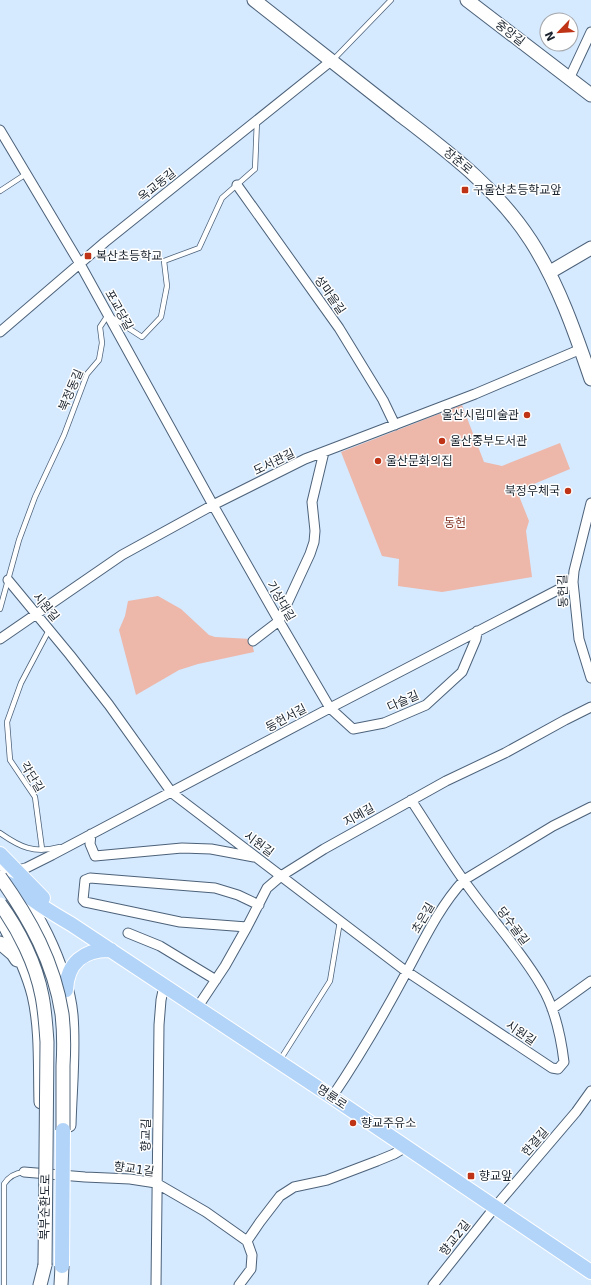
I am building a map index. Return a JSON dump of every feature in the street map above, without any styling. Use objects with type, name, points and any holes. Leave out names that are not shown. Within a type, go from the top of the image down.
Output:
[{"type":"main road","name":"장춘로","points":[[254,0],[467,166],[501,201],[530,239],[550,272],[581,349],[591,379]]},
{"type":"main road","name":"중앙길","points":[[467,0],[591,96]]},
{"type":"main road","points":[[550,272],[591,248]]},
{"type":"main road","points":[[0,854],[34,911],[60,970],[66,990],[71,1014],[72,1043],[66,1130]]},
{"type":"main road","points":[[0,859],[13,876],[55,914],[71,924]]},
{"type":"main road","points":[[13,876],[71,924]]},
{"type":"main road","points":[[13,876],[52,972],[58,992],[64,1041],[66,1130]]},
{"type":"main road","points":[[0,904],[16,929],[28,953],[37,976],[42,995],[47,1042],[44,1130]]},
{"type":"main road","points":[[0,914],[14,911],[34,911],[55,914]]},
{"type":"main road","points":[[0,917],[20,956],[34,997],[37,1017],[44,1130]]},
{"type":"main road","name":"명륜로","points":[[71,924],[332,1097],[591,1272]]},
{"type":"main road","points":[[0,943],[13,954],[29,979]]},
{"type":"main road","points":[[66,990],[69,972],[79,960],[88,953],[111,950]]},
{"type":"main road","name":"북부순환도로","points":[[44,1130],[45,1285]]},
{"type":"main road","name":"북부순환도로","points":[[61,1285],[66,1130]]},
{"type":"main road","points":[[40,1285],[45,1265]]},
{"type":"street","points":[[570,79],[591,32]]},
{"type":"street","name":"옥교동길","points":[[0,332],[105,242],[332,61]]},
{"type":"street","name":"포교당길","points":[[0,130],[80,264],[213,505]]},
{"type":"street","name":"성마을길","points":[[237,185],[339,328],[383,400],[395,425]]},
{"type":"street","name":"도서관길","points":[[0,639],[122,555],[213,505],[305,460],[482,391],[581,349]]},
{"type":"street","points":[[254,641],[279,621],[314,542],[315,531],[312,502],[324,452]]},
{"type":"street","name":"동헌길","points":[[591,503],[574,571],[573,582],[579,639],[591,678]]},
{"type":"street","name":"기상대길","points":[[213,505],[330,708]]},
{"type":"street","name":"시원길","points":[[8,580],[70,655],[172,793],[407,971],[552,1068]]},
{"type":"street","name":"동헌서길","points":[[13,876],[330,708],[573,582]]},
{"type":"street","name":"다슬길","points":[[330,708],[353,729],[384,723],[426,705],[462,672],[476,639],[477,631]]},
{"type":"street","name":"지예길","points":[[197,1008],[216,980],[247,927],[267,888],[281,876],[324,849],[411,800],[591,707]]},
{"type":"street","name":"당수골길","points":[[411,800],[464,880],[498,924],[538,981],[552,1009],[562,1046],[564,1062],[558,1070],[552,1068]]},
{"type":"street","name":"초은길","points":[[332,1097],[359,1057],[453,893],[464,880],[553,826],[591,808]]},
{"type":"street","points":[[91,834],[90,844],[95,856],[182,848],[211,849],[257,858]]},
{"type":"street","points":[[247,927],[180,922],[85,902],[83,900],[85,880],[90,878],[215,888],[238,895],[259,905]]},
{"type":"street","points":[[128,933],[160,946],[216,980]]},
{"type":"street","points":[[552,1009],[591,981]]},
{"type":"street","name":"향교길","points":[[156,1285],[159,1025],[164,986]]},
{"type":"street","name":"한결길","points":[[495,1207],[576,1112],[590,1093]]},
{"type":"street","points":[[239,1285],[251,1269],[252,1255],[247,1241],[280,1196],[294,1187],[327,1180],[383,1159],[406,1147]]},
{"type":"street","name":"향교1길","points":[[24,1172],[130,1179],[156,1183],[206,1212],[247,1241]]},
{"type":"street","name":"향교2길","points":[[433,1285],[495,1207]]},
{"type":"lane","points":[[332,61],[391,0]]},
{"type":"lane","points":[[108,315],[142,337],[161,317],[167,286],[164,261],[199,248],[222,198],[255,169],[257,120]]},
{"type":"lane","points":[[0,191],[26,174]]},
{"type":"lane","name":"북정동길","points":[[0,609],[19,540],[35,497],[64,435],[87,374],[99,360],[102,343],[100,327],[108,315]]},
{"type":"lane","name":"각단길","points":[[42,849],[35,797],[10,760],[7,722],[21,683],[49,630]]},
{"type":"lane","points":[[0,833],[24,848],[56,848],[73,844]]},
{"type":"lane","points":[[279,1062],[330,981],[340,921]]},
{"type":"lane","points":[[4,1285],[4,1184],[8,1178],[16,1173],[24,1172]]},
{"type":"green space","name":"동헌","points":[[462,405],[484,462],[502,466],[560,443],[570,469],[517,491],[529,521],[526,531],[532,577],[442,592],[398,586],[399,559],[382,556],[341,452]]},
{"type":"green space","points":[[158,596],[181,609],[209,635],[215,637],[251,639],[254,652],[198,664],[179,670],[136,695],[119,630],[125,616],[128,601]]},
{"type":"place","name":"구울산초등학교앞","points":[[465,190]]},
{"type":"place","name":"복산초등학교","points":[[88,256]]},
{"type":"place","name":"울산시립미술관","points":[[527,415]]},
{"type":"place","name":"울산중부도서관","points":[[442,441]]},
{"type":"place","name":"울산문화의집","points":[[378,461]]},
{"type":"place","name":"북정우체국","points":[[568,491]]},
{"type":"place","name":"향교주유소","points":[[353,1123]]},
{"type":"place","name":"향교앞","points":[[471,1176]]}]
